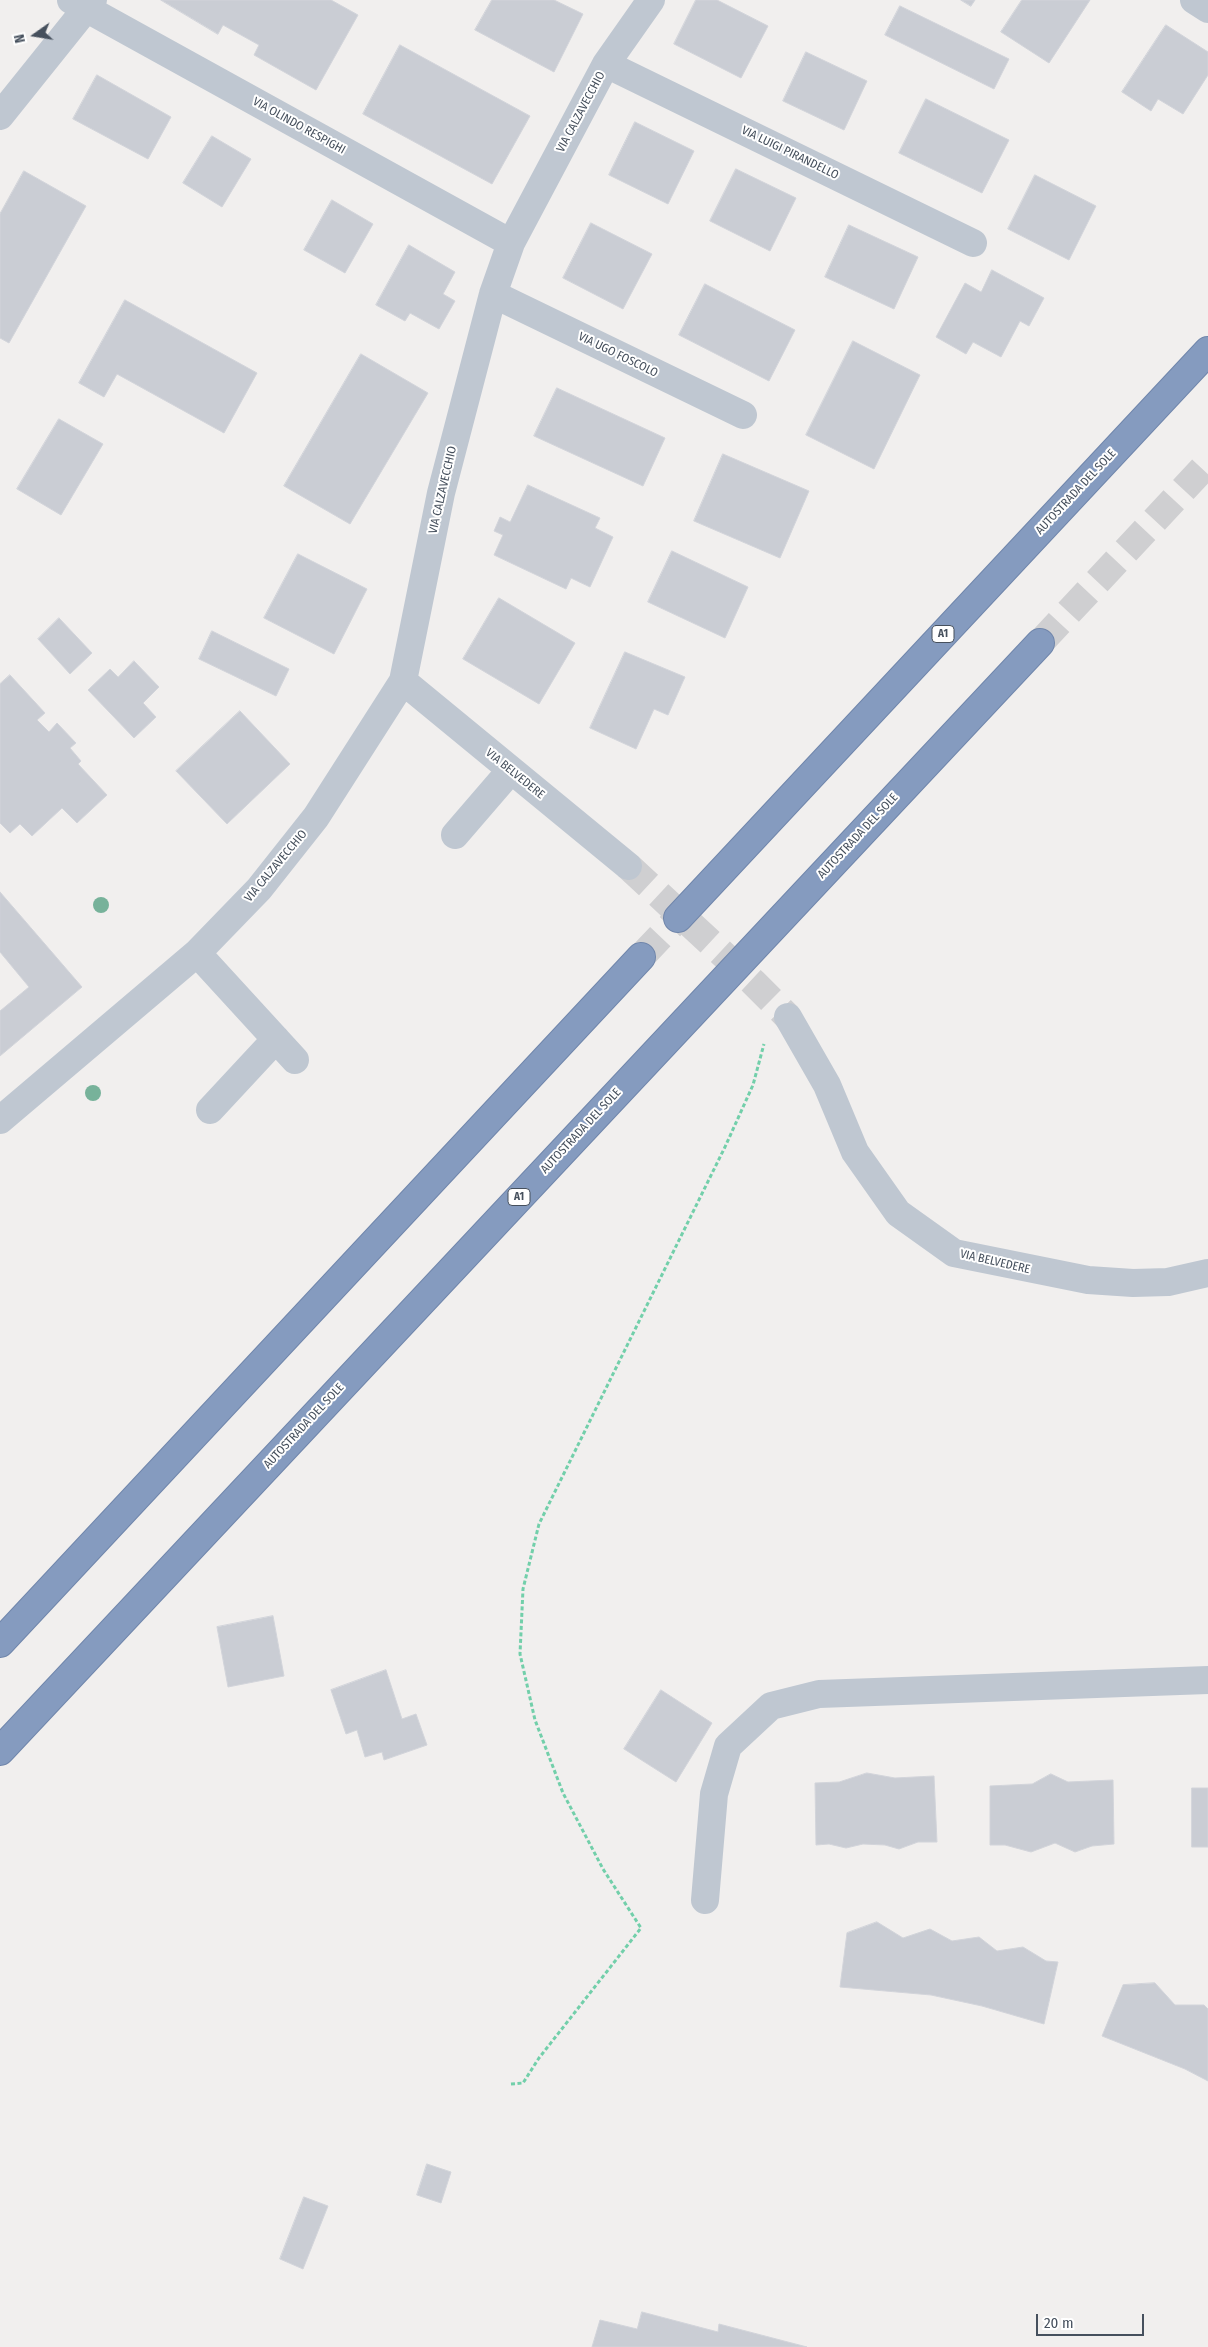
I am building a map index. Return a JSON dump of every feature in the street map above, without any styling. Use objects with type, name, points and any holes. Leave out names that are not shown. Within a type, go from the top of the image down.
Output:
[{"type":"highway","name":"AUTOSTRADA DEL SOLE","points":[[678,918],[1208,351]]},
{"type":"highway","name":"AUTOSTRADA DEL SOLE","points":[[0,1751],[1040,643]]},
{"type":"highway","points":[[0,1643],[641,957]]},
{"type":"street","name":"VIA CALZAVECCHIO","points":[[0,1120],[197,953],[259,889],[316,817],[403,681],[441,493],[492,294],[512,243],[606,64],[651,0]]},
{"type":"street","points":[[1194,0],[1208,9]]},
{"type":"street","points":[[0,116],[84,3]]},
{"type":"street","name":"VIA OLINDO RESPIGHI","points":[[84,3],[512,243]]},
{"type":"street","name":"VIA LUIGI PIRANDELLO","points":[[606,64],[973,243]]},
{"type":"street","name":"VIA UGO FOSCOLO","points":[[492,294],[743,415]]},
{"type":"street","name":"VIA BELVEDERE","points":[[403,681],[628,866]]},
{"type":"street","points":[[455,835],[511,770]]},
{"type":"street","points":[[197,953],[295,1060]]},
{"type":"street","name":"VIA BELVEDERE","points":[[788,1017],[827,1085],[855,1152],[898,1214],[954,1253],[1088,1280],[1132,1283],[1168,1282],[1208,1273]]},
{"type":"street","points":[[210,1110],[276,1040]]},
{"type":"street","points":[[705,1900],[714,1794],[728,1746],[771,1706],[819,1694],[1208,1680]]},
{"type":"path","points":[[511,2084],[524,2083],[539,2058],[640,1928],[603,1869],[563,1793],[535,1720],[520,1654],[523,1589],[539,1524],[725,1147],[753,1085],[765,1041]]},
{"type":"building","points":[[161,0],[331,0],[358,15],[316,90],[254,55],[259,45],[223,25],[218,34]]},
{"type":"building","points":[[492,0],[554,0],[583,14],[554,72],[475,30]]},
{"type":"building","points":[[696,0],[717,0],[768,26],[741,78],[674,44]]},
{"type":"building","points":[[961,0],[975,0],[971,6]]},
{"type":"building","points":[[1022,0],[1090,0],[1049,63],[1001,32]]},
{"type":"building","points":[[900,6],[1009,59],[994,89],[885,35]]},
{"type":"building","points":[[1166,25],[1208,52],[1208,75],[1183,114],[1158,99],[1151,111],[1122,92]]},
{"type":"building","points":[[400,45],[530,116],[492,184],[363,114]]},
{"type":"building","points":[[806,52],[867,81],[844,130],[783,101]]},
{"type":"building","points":[[97,75],[171,117],[148,159],[73,119]]},
{"type":"building","points":[[926,99],[1009,140],[982,193],[899,153]]},
{"type":"building","points":[[635,122],[694,151],[668,204],[609,175]]},
{"type":"building","points":[[212,136],[251,159],[222,207],[183,183]]},
{"type":"building","points":[[736,169],[796,198],[770,251],[710,221]]},
{"type":"building","points":[[24,171],[86,206],[9,343],[0,338],[0,214]]},
{"type":"building","points":[[1035,175],[1096,206],[1069,260],[1008,229]]},
{"type":"building","points":[[332,200],[373,224],[345,273],[304,250]]},
{"type":"building","points":[[591,223],[652,254],[623,309],[563,278]]},
{"type":"building","points":[[849,225],[918,257],[894,309],[825,277]]},
{"type":"building","points":[[409,245],[455,272],[443,294],[455,301],[439,329],[410,313],[405,321],[376,305]]},
{"type":"building","points":[[992,270],[1044,298],[1029,326],[1020,321],[1001,357],[973,342],[966,354],[936,337],[965,283],[981,292]]},
{"type":"building","points":[[705,284],[795,330],[769,381],[679,335]]},
{"type":"building","points":[[125,300],[257,373],[224,433],[117,374],[104,397],[79,383]]},
{"type":"building","points":[[853,341],[920,375],[874,469],[806,435]]},
{"type":"building","points":[[361,354],[428,393],[350,524],[284,486]]},
{"type":"building","points":[[557,388],[665,438],[643,486],[534,436]]},
{"type":"building","points":[[59,419],[103,444],[61,515],[17,489]]},
{"type":"building","points":[[723,454],[809,491],[780,558],[694,521]]},
{"type":"building","points":[[528,485],[600,518],[595,528],[613,537],[590,587],[571,578],[566,589],[494,555],[503,535],[494,531],[500,517],[510,522]]},
{"type":"building","points":[[672,551],[748,587],[725,638],[648,602]]},
{"type":"building","points":[[298,554],[367,589],[334,654],[264,618]]},
{"type":"building","points":[[499,598],[575,643],[539,704],[463,659]]},
{"type":"building","points":[[59,618],[92,653],[70,674],[38,639]]},
{"type":"building","points":[[212,631],[289,669],[276,696],[199,659]]},
{"type":"building","points":[[625,652],[685,677],[668,715],[654,709],[636,749],[590,728]]},
{"type":"building","points":[[134,661],[159,687],[143,703],[156,717],[134,738],[88,690],[110,669],[118,677]]},
{"type":"building","points":[[10,675],[45,713],[37,720],[49,732],[57,723],[76,743],[70,748],[81,761],[78,764],[107,795],[77,823],[62,808],[32,836],[20,824],[10,833],[0,823],[0,684]]},
{"type":"building","points":[[240,711],[290,764],[227,824],[176,771]]},
{"type":"building","points":[[0,892],[82,987],[0,1056],[0,1011],[29,987],[0,952]]},
{"type":"building","points":[[273,1616],[284,1676],[228,1687],[217,1627]]},
{"type":"building","points":[[386,1670],[402,1719],[416,1714],[427,1745],[384,1760],[382,1752],[365,1757],[357,1730],[346,1734],[331,1690]]},
{"type":"building","points":[[661,1690],[712,1723],[676,1782],[624,1749]]},
{"type":"building","points":[[867,1773],[895,1778],[934,1776],[937,1842],[918,1842],[899,1849],[885,1845],[863,1844],[846,1848],[829,1844],[816,1845],[815,1783],[839,1782]]},
{"type":"building","points":[[1051,1774],[1068,1782],[1113,1780],[1114,1844],[1092,1846],[1075,1852],[1055,1843],[1031,1852],[1005,1845],[990,1845],[990,1786],[1032,1784]]},
{"type":"building","points":[[1192,1788],[1208,1788],[1208,1847],[1192,1847]]},
{"type":"building","points":[[877,1922],[903,1938],[930,1929],[952,1941],[979,1937],[997,1951],[1023,1947],[1046,1961],[1058,1962],[1044,2024],[982,2006],[931,1995],[840,1987],[847,1933]]},
{"type":"building","points":[[1155,1983],[1175,2005],[1204,2005],[1208,2009],[1208,2081],[1185,2069],[1102,2036],[1123,1985]]},
{"type":"building","points":[[427,2164],[451,2172],[441,2203],[417,2195]]},
{"type":"building","points":[[304,2197],[328,2206],[303,2269],[280,2259]]},
{"type":"building","points":[[642,2312],[718,2332],[719,2324],[807,2347],[592,2347],[600,2320],[637,2329]]},
{"type":"tunnel","points":[[1040,643],[1208,463]]},
{"type":"tunnel","points":[[628,866],[788,1017]]},
{"type":"tunnel","points":[[641,957],[678,918]]}]
